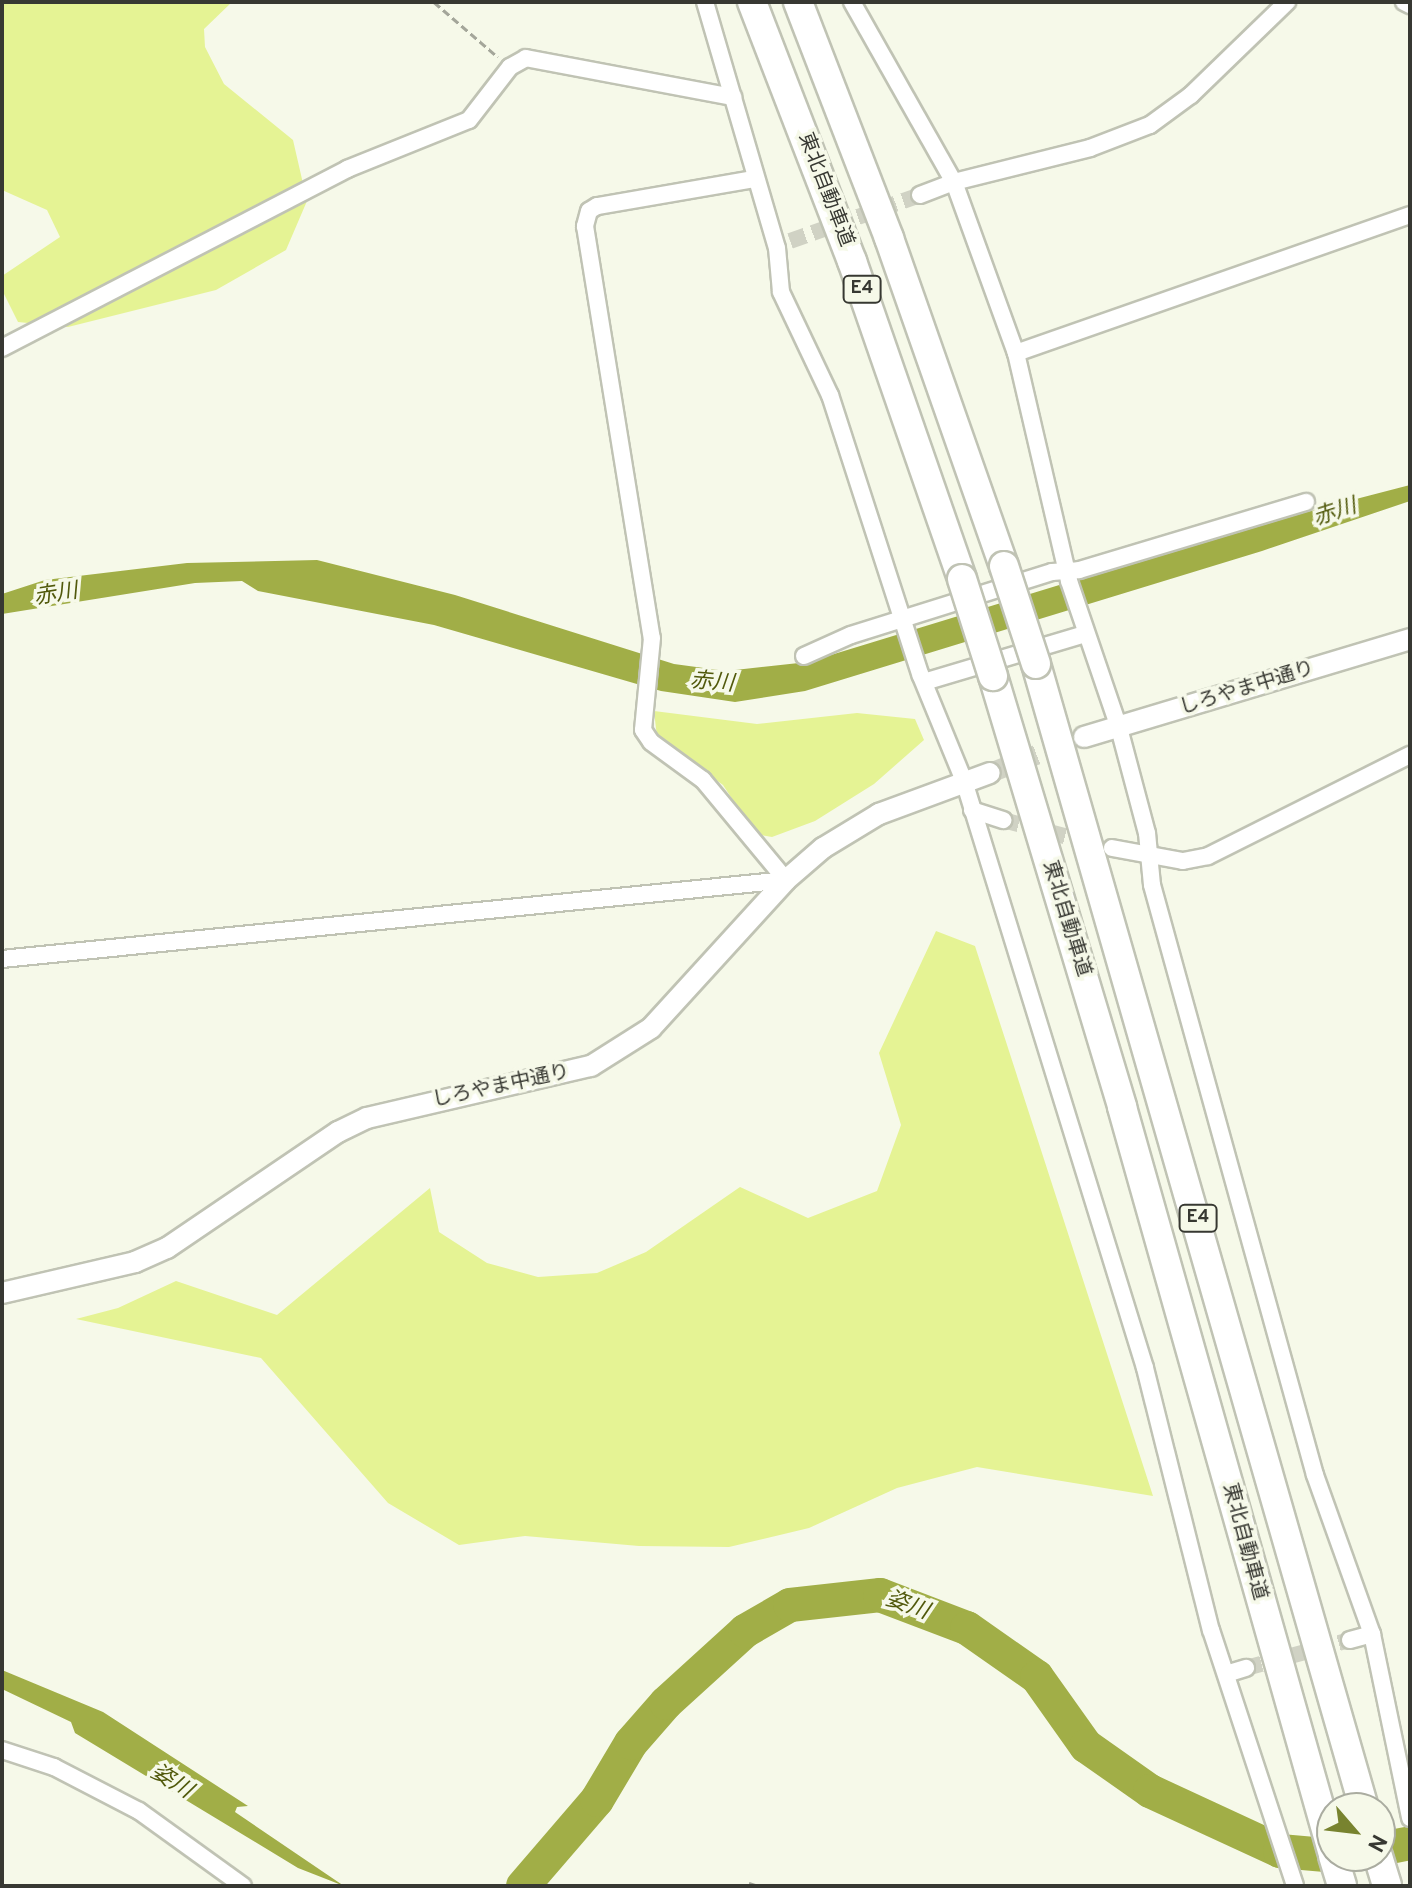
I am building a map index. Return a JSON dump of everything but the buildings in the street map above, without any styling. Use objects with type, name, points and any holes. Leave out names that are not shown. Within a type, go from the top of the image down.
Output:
[{"type":"highway","name":"東北自動車道","points":[[752,2],[852,261],[993,676],[1126,1122],[1316,1798]]},
{"type":"highway","name":"E4","points":[[798,2],[889,238],[1036,664],[1359,1792]]},
{"type":"street","points":[[705,2],[754,179],[783,244],[781,292],[830,395],[922,679],[964,781],[1145,1368],[1226,1674],[1295,1886]]},
{"type":"street","points":[[852,2],[954,182],[1016,353],[1068,576],[1119,728],[1147,833],[1147,855],[1315,1475],[1372,1634],[1401,1787],[1410,1818]]},
{"type":"street","points":[[920,195],[954,182],[1090,148],[1150,125],[1191,95],[1287,2]]},
{"type":"street","points":[[1404,2],[1410,5]]},
{"type":"street","points":[[2,348],[347,169],[469,120],[510,67],[526,58],[733,97]]},
{"type":"street","points":[[754,179],[597,206],[585,226],[652,638],[643,730],[651,742],[703,780],[786,880]]},
{"type":"street","points":[[1016,353],[1410,215]]},
{"type":"street","points":[[804,656],[903,621],[1068,576],[1306,502]]},
{"type":"street","points":[[922,679],[1085,634]]},
{"type":"street","name":"しろやま中通り","points":[[1084,737],[1410,639]]},
{"type":"street","points":[[1112,848],[1183,861],[1208,856],[1410,755]]},
{"type":"street","name":"しろやま中通り","points":[[2,1293],[135,1262],[167,1248],[338,1132],[367,1118],[591,1066],[651,1028],[786,880],[854,828],[990,773]]},
{"type":"street","points":[[972,810],[1003,820]]},
{"type":"street","points":[[2,959],[786,880]]},
{"type":"street","points":[[1350,1640],[1372,1634]]},
{"type":"street","points":[[1226,1674],[1246,1668]]},
{"type":"street","points":[[2,1750],[54,1767],[139,1811],[240,1885]]},
{"type":"path","points":[[434,2],[510,67]]},
{"type":"path","points":[[749,1883],[758,1886]]},
{"type":"shaded area","points":[[2,2],[232,2],[204,29],[205,47],[224,84],[293,140],[307,201],[286,250],[216,290],[68,327],[18,322],[2,290],[2,276],[60,237],[47,210],[2,190]]},
{"type":"shaded area","points":[[654,711],[757,724],[857,713],[915,719],[924,740],[874,784],[815,821],[772,837],[755,834],[723,785],[657,737]]},
{"type":"shaded area","points":[[936,931],[975,946],[1153,1496],[977,1467],[897,1488],[809,1528],[729,1547],[639,1546],[525,1536],[459,1545],[388,1503],[261,1358],[76,1319],[118,1308],[176,1281],[277,1315],[430,1188],[439,1232],[487,1263],[538,1277],[597,1273],[646,1252],[740,1187],[808,1218],[877,1191],[901,1125],[879,1053]]},
{"type":"water","name":"赤川","points":[[1410,485],[1410,501],[1262,551],[805,691],[735,702],[661,691],[434,625],[258,591],[242,581],[195,583],[2,614],[2,594],[45,580],[187,563],[317,560],[455,595],[674,664],[726,671],[808,662],[1252,526]]},
{"type":"water","points":[[2,1670],[103,1712],[248,1806],[237,1807],[235,1812],[344,1886],[298,1868],[75,1733],[71,1722],[2,1689]]},
{"type":"waterway","name":"姿川","points":[[523,1886],[597,1800],[631,1743],[666,1703],[745,1631],[790,1605],[880,1595],[967,1628],[1037,1677],[1086,1746],[1150,1791],[1280,1851],[1316,1854]]},
{"type":"waterway","name":"姿川","points":[[1396,1846],[1410,1843]]},
{"type":"tunnel","points":[[790,241],[920,195]]},
{"type":"tunnel","points":[[990,773],[1072,741]]},
{"type":"tunnel","points":[[1003,820],[1091,843]]},
{"type":"tunnel","points":[[1246,1668],[1350,1640]]}]
